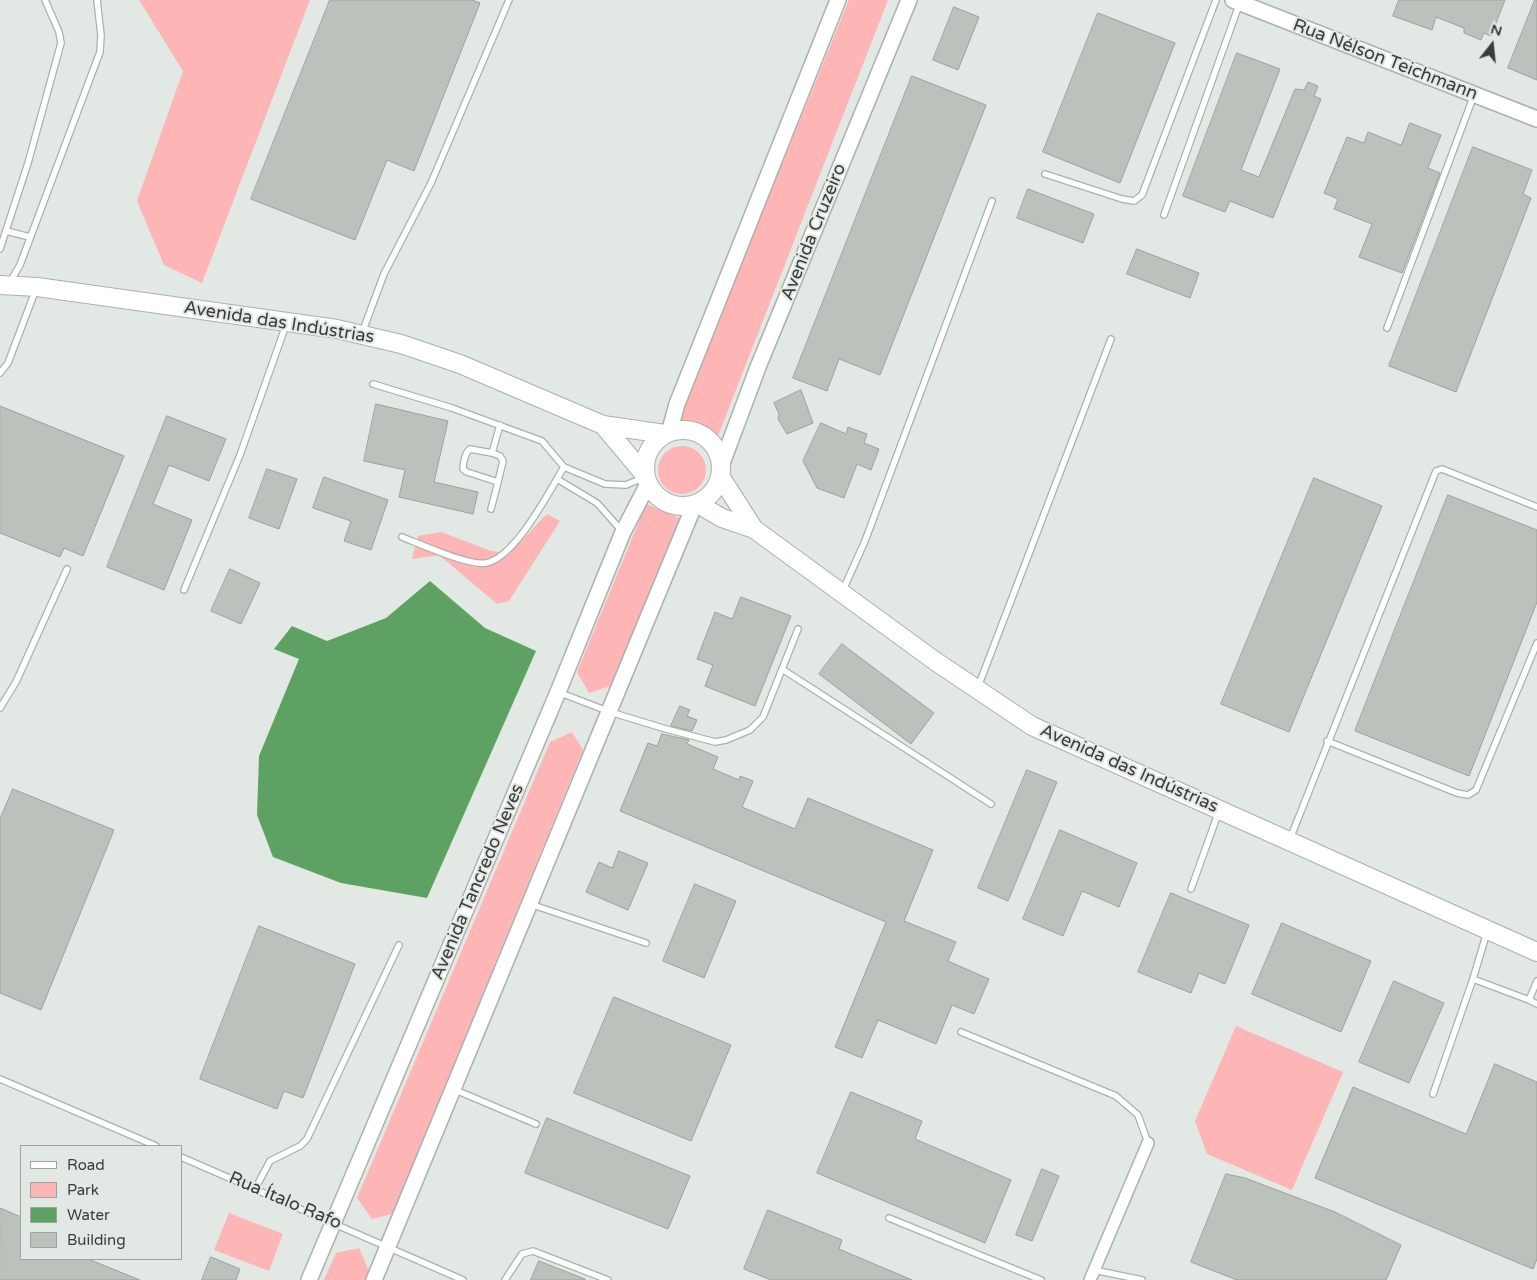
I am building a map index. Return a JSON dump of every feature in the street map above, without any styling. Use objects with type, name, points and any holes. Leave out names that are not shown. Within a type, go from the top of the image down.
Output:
[{"type":"main road","points":[[646,478],[644,462],[648,451],[655,441],[667,433],[838,0]]},
{"type":"main road","name":"Avenida Cruzeiro","points":[[721,471],[758,367],[909,0]]},
{"type":"main road","name":"Rua Nélson Teichmann","points":[[1236,1],[1537,119]]},
{"type":"main road","name":"Avenida das Indústrias","points":[[4,285],[37,287],[337,329],[401,344],[460,364],[603,425]]},
{"type":"main road","points":[[603,425],[667,433],[690,431],[702,435],[711,443],[718,454],[721,471],[754,528]]},
{"type":"main road","points":[[603,425],[662,500],[672,505],[696,505],[722,518],[754,528]]},
{"type":"main road","points":[[374,1280],[696,505],[711,494],[721,471]]},
{"type":"main road","name":"Avenida Tancredo Neves","points":[[309,1280],[558,692],[646,478]]},
{"type":"main road","name":"Avenida das Indústrias","points":[[754,528],[841,594],[1032,726],[1537,952]]},
{"type":"street","points":[[1092,1275],[1148,1143]]},
{"type":"lane","points":[[0,249],[28,163],[61,43],[59,32],[45,0]]},
{"type":"lane","points":[[4,285],[20,265],[100,52],[101,35],[97,0]]},
{"type":"lane","points":[[361,335],[384,274],[431,183],[509,0]]},
{"type":"lane","points":[[1045,174],[1122,199],[1134,200],[1142,195],[1216,0]]},
{"type":"lane","points":[[1164,216],[1236,1]]},
{"type":"lane","points":[[1387,328],[1474,95]]},
{"type":"lane","points":[[841,594],[865,541],[992,201]]},
{"type":"lane","points":[[6,231],[30,237]]},
{"type":"lane","points":[[0,372],[8,363],[37,287]]},
{"type":"lane","points":[[184,590],[240,455],[287,323]]},
{"type":"lane","points":[[977,689],[1111,338]]},
{"type":"lane","points":[[374,384],[452,408],[542,441],[564,467],[605,484],[626,485],[646,478]]},
{"type":"lane","points":[[492,453],[500,425]]},
{"type":"lane","points":[[491,509],[498,482],[503,461],[500,456],[492,453],[470,449],[467,451],[463,470],[498,482]]},
{"type":"lane","points":[[402,538],[471,562],[484,563],[496,559],[506,552],[534,518],[564,467]]},
{"type":"lane","points":[[1289,841],[1327,741],[1436,471],[1442,469],[1537,507]]},
{"type":"lane","points":[[557,479],[597,503],[623,532]]},
{"type":"lane","points":[[0,708],[16,682],[67,569]]},
{"type":"lane","points":[[558,692],[610,712],[714,742],[738,737],[758,724],[798,629]]},
{"type":"lane","points":[[1327,741],[1457,793],[1468,795],[1476,790],[1537,643]]},
{"type":"lane","points":[[782,669],[991,804]]},
{"type":"lane","points":[[1191,889],[1219,810]]},
{"type":"lane","points":[[530,904],[646,943]]},
{"type":"lane","points":[[1433,1094],[1488,930]]},
{"type":"lane","points":[[255,1188],[270,1161],[300,1146],[307,1139],[399,944]]},
{"type":"lane","points":[[1473,979],[1537,1004]]},
{"type":"lane","points":[[1529,1000],[1537,981]]},
{"type":"lane","points":[[961,1032],[1116,1096],[1138,1115],[1148,1143]]},
{"type":"lane","points":[[0,1079],[154,1145]]},
{"type":"lane","points":[[453,1089],[536,1124]]},
{"type":"lane","name":"Rua Ítalo Rafo","points":[[182,1157],[334,1222],[463,1280]]},
{"type":"lane","points":[[889,1218],[1041,1280]]},
{"type":"lane","points":[[505,1280],[522,1254],[533,1252],[608,1280]]},
{"type":"lane","points":[[1092,1275],[1142,1280]]},
{"type":"green space","points":[[139,0],[310,0],[202,283],[164,265],[137,201],[183,71]]},
{"type":"green space","points":[[849,0],[888,0],[718,436],[678,419]]},
{"type":"green space","points":[[682,446],[691,448],[699,453],[704,461],[706,470],[704,479],[699,487],[691,492],[682,494],[673,492],[665,487],[660,479],[658,470],[660,461],[665,453],[673,448]]},
{"type":"green space","points":[[646,504],[682,519],[614,685],[589,693],[577,672]]},
{"type":"green space","points":[[547,514],[560,521],[509,601],[497,604],[439,555],[412,559],[418,536],[441,532],[491,551],[509,553]]},
{"type":"green space","points":[[572,732],[583,750],[392,1214],[372,1219],[357,1198],[550,742]]},
{"type":"green space","points":[[1236,1026],[1343,1072],[1292,1190],[1207,1154],[1195,1121]]},
{"type":"green space","points":[[229,1213],[283,1234],[269,1271],[214,1250]]},
{"type":"green space","points":[[359,1248],[369,1271],[366,1280],[324,1280],[336,1253]]},
{"type":"water","points":[[430,581],[485,628],[536,651],[427,898],[341,883],[273,857],[257,815],[259,756],[299,659],[274,649],[292,626],[327,641],[386,618]]},
{"type":"building","points":[[330,0],[472,0],[480,3],[414,171],[387,160],[355,240],[251,199]]},
{"type":"building","points":[[1399,0],[1505,0],[1491,36],[1484,33],[1481,40],[1464,33],[1464,28],[1436,17],[1432,30],[1393,16]]},
{"type":"building","points":[[1535,0],[1537,0],[1537,80],[1508,68]]},
{"type":"building","points":[[954,7],[979,17],[958,70],[933,60]]},
{"type":"building","points":[[1098,13],[1175,43],[1120,183],[1043,152]]},
{"type":"building","points":[[1237,53],[1280,69],[1241,170],[1259,177],[1295,89],[1304,90],[1308,82],[1318,86],[1314,96],[1321,99],[1273,218],[1230,201],[1225,212],[1183,196]]},
{"type":"building","points":[[912,76],[986,105],[880,375],[839,359],[827,391],[793,378]]},
{"type":"building","points":[[1410,123],[1441,135],[1428,168],[1440,173],[1402,273],[1359,257],[1372,224],[1334,209],[1338,199],[1324,193],[1347,137],[1364,143],[1368,132],[1401,145]]},
{"type":"building","points":[[1473,147],[1532,170],[1523,194],[1531,198],[1456,392],[1389,366]]},
{"type":"building","points":[[1028,189],[1094,214],[1083,243],[1017,218]]},
{"type":"building","points":[[1137,249],[1199,273],[1190,298],[1127,274]]},
{"type":"building","points":[[801,390],[813,423],[787,434],[778,419],[779,414],[774,403]]},
{"type":"building","points":[[376,404],[448,421],[434,482],[478,492],[473,514],[399,497],[405,470],[364,461]]},
{"type":"building","points":[[0,406],[124,456],[83,556],[64,548],[60,557],[0,533]]},
{"type":"building","points":[[167,416],[226,439],[209,481],[169,465],[153,504],[192,520],[164,590],[107,567]]},
{"type":"building","points":[[821,423],[846,434],[848,427],[867,434],[864,443],[879,449],[871,470],[857,464],[844,498],[817,488],[803,461]]},
{"type":"building","points":[[267,469],[297,479],[279,529],[249,518]]},
{"type":"building","points":[[324,477],[388,500],[371,550],[344,541],[351,521],[313,508]]},
{"type":"building","points":[[1314,478],[1382,506],[1289,732],[1221,704]]},
{"type":"building","points":[[1448,495],[1537,530],[1537,602],[1469,776],[1355,731]]},
{"type":"building","points":[[230,569],[260,583],[241,624],[211,611]]},
{"type":"building","points":[[741,597],[791,616],[755,706],[705,686],[713,665],[697,659],[715,612],[732,619]]},
{"type":"building","points":[[842,644],[934,713],[911,744],[819,674]]},
{"type":"building","points":[[680,706],[690,710],[687,716],[697,720],[692,731],[671,726]]},
{"type":"building","points":[[662,734],[689,740],[687,744],[718,757],[713,769],[739,780],[740,776],[753,781],[742,807],[795,829],[808,798],[933,850],[904,921],[956,942],[948,961],[989,979],[974,1014],[952,1005],[936,1044],[878,1020],[862,1058],[835,1047],[886,922],[620,811],[648,743],[657,746]]},
{"type":"building","points":[[1027,770],[1057,782],[1008,901],[978,888]]},
{"type":"building","points":[[13,789],[114,830],[41,1010],[0,993],[0,819]]},
{"type":"building","points":[[1060,830],[1137,863],[1119,907],[1082,891],[1063,936],[1023,919]]},
{"type":"building","points":[[619,851],[648,863],[628,910],[586,892],[599,862],[612,868]]},
{"type":"building","points":[[695,884],[736,901],[704,978],[663,961]]},
{"type":"building","points":[[1171,893],[1249,925],[1225,984],[1199,973],[1191,993],[1138,972]]},
{"type":"building","points":[[1282,923],[1371,961],[1341,1032],[1252,994]]},
{"type":"building","points":[[259,926],[355,964],[303,1098],[284,1091],[277,1109],[200,1079]]},
{"type":"building","points":[[1394,981],[1444,1003],[1409,1083],[1359,1062]]},
{"type":"building","points":[[614,997],[731,1045],[691,1141],[574,1093]]},
{"type":"building","points":[[1495,1064],[1537,1082],[1537,1259],[1533,1269],[1315,1178],[1353,1087],[1466,1134]]},
{"type":"building","points":[[851,1092],[922,1121],[915,1139],[1011,1180],[985,1243],[817,1173]]},
{"type":"building","points":[[547,1118],[690,1176],[668,1229],[525,1173]]},
{"type":"building","points":[[1042,1169],[1059,1176],[1032,1241],[1016,1235]]},
{"type":"building","points":[[1226,1174],[1245,1178],[1335,1212],[1401,1245],[1386,1280],[1237,1280],[1191,1262]]},
{"type":"building","points":[[0,1208],[20,1217],[20,1260],[90,1260],[140,1280],[0,1280]]},
{"type":"building","points":[[768,1210],[842,1240],[839,1249],[912,1280],[771,1280],[744,1269]]},
{"type":"building","points":[[211,1257],[240,1269],[236,1280],[202,1280]]},
{"type":"building","points":[[539,1261],[585,1279],[585,1280],[531,1280]]}]
